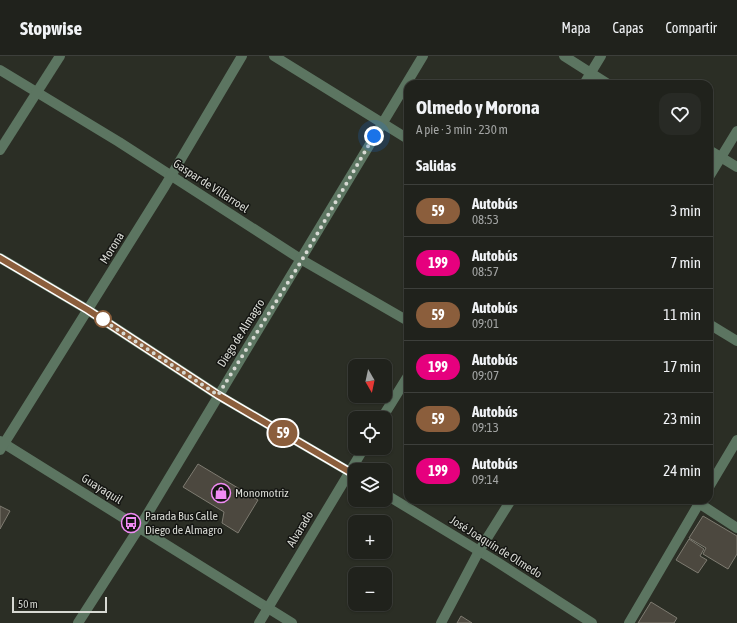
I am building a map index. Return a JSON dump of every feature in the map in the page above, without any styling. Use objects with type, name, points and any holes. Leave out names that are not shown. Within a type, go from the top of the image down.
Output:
[{"type":"street","points":[[0,150],[60,56]]},
{"type":"street","name":"Morona","points":[[1,445],[88,310],[171,176],[242,56]]},
{"type":"street","points":[[274,56],[404,137]]},
{"type":"street","name":"Diego de Almagro","points":[[408,80],[423,56]]},
{"type":"street","points":[[564,56],[601,80]]},
{"type":"street","points":[[586,80],[601,56]]},
{"type":"street","name":"Gaspar de Villarroel","points":[[0,70],[119,142],[302,260],[404,319]]},
{"type":"street","name":"Diego de Almagro","points":[[78,623],[139,528],[218,395],[302,260],[404,87]]},
{"type":"street","points":[[713,170],[737,131]]},
{"type":"street","points":[[713,152],[737,167]]},
{"type":"street","points":[[0,258],[88,310],[218,395],[348,472]]},
{"type":"street","points":[[713,326],[737,341]]},
{"type":"street","points":[[386,411],[404,382]]},
{"type":"street","points":[[713,480],[737,440]]},
{"type":"street","name":"Guayaquil","points":[[1,445],[139,528],[292,623]]},
{"type":"street","name":"Alvarado","points":[[259,623],[348,480]]},
{"type":"street","name":"José Joaquín de Olmedo","points":[[392,498],[479,551],[592,623]]},
{"type":"street","points":[[441,623],[479,551],[508,504]]},
{"type":"street","points":[[630,623],[696,504]]},
{"type":"street","points":[[702,504],[737,528]]},
{"type":"building","name":"Monomotriz","points":[[198,464],[258,500],[238,533],[222,523],[224,512],[183,487]]},
{"type":"building","points":[[0,506],[10,511],[0,529]]},
{"type":"building","points":[[703,516],[737,536],[737,554],[728,569],[703,554],[706,548],[689,538]]},
{"type":"building","points":[[689,539],[704,549],[700,556],[707,560],[698,573],[676,560]]},
{"type":"building","points":[[651,602],[677,618],[674,623],[638,623]]},
{"type":"building","points":[[461,616],[472,623],[457,623]]},
{"type":"bus line","name":"59","points":[[0,258],[88,310],[218,395],[348,471]]},
{"type":"place","name":"Monomotriz","points":[[221,493]]},
{"type":"place","name":"Parada Bus Calle Diego de Almagro","points":[[131,523]]},
{"type":"route","points":[[103,319],[101,319],[218,395],[302,260],[374,136]]}]
